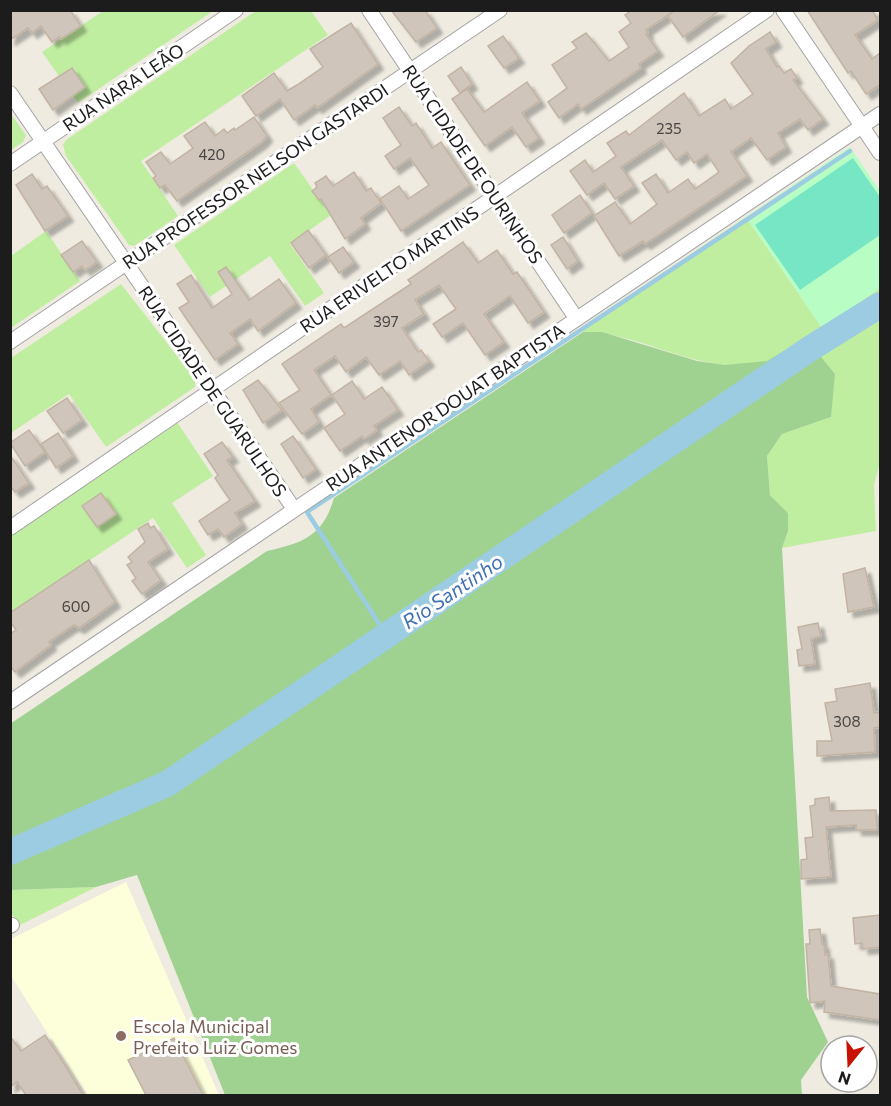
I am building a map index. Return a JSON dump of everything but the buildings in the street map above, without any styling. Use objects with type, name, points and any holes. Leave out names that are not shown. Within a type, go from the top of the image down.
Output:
[{"type":"street","name":"RUA NARA LEÃO","points":[[10,164],[236,10]]},
{"type":"street","name":"RUA CIDADE DE OURINHOS","points":[[369,10],[576,318]]},
{"type":"street","name":"RUA PROFESSOR NELSON GASTARDI","points":[[10,342],[500,10]]},
{"type":"street","name":"RUA ERIVELTO MARTINS","points":[[10,528],[767,10]]},
{"type":"street","points":[[783,10],[880,153]]},
{"type":"street","name":"RUA CIDADE DE GUARULHOS","points":[[10,93],[294,510]]},
{"type":"street","name":"RUA ANTENOR DOUAT BAPTISTA","points":[[10,702],[880,114]]},
{"type":"shaded area","name":"Escola Municipal Prefeito Luiz Gomes","points":[[126,882],[219,1095],[87,1095],[11,976],[11,939]]},
{"type":"green space","points":[[257,10],[311,11],[328,35],[141,161],[178,216],[134,246],[129,245],[66,156],[63,145],[66,140]]},
{"type":"green space","points":[[103,11],[213,11],[78,103],[42,52]]},
{"type":"green space","points":[[10,113],[26,135],[23,142],[11,150]]},
{"type":"green space","points":[[850,147],[880,191],[880,288],[822,328],[746,217]]},
{"type":"green space","points":[[853,158],[880,197],[880,235],[800,290],[755,225]]},
{"type":"green space","points":[[294,163],[331,215],[290,244],[324,293],[305,306],[270,256],[210,297],[174,245]]},
{"type":"green space","points":[[746,217],[822,328],[880,288],[880,463],[874,485],[876,531],[782,548],[788,531],[788,513],[770,495],[767,456],[782,434],[831,417],[787,349],[767,361],[744,365],[721,364],[698,360],[629,339],[583,332],[584,326]]},
{"type":"green space","points":[[46,231],[80,281],[11,328],[11,256]]},
{"type":"green space","points":[[121,284],[195,379],[195,387],[106,447],[69,394],[11,433],[11,358]]},
{"type":"green space","points":[[583,332],[602,332],[697,361],[725,365],[767,361],[787,349],[817,352],[835,374],[831,417],[782,434],[767,456],[770,495],[788,513],[788,531],[782,548],[807,997],[824,1034],[819,1034],[819,1055],[801,1080],[802,1095],[225,1095],[137,875],[96,887],[11,890],[10,724],[267,551],[291,545],[310,536],[324,521],[334,498]]},
{"type":"green space","points":[[177,422],[213,476],[172,503],[206,555],[187,568],[153,518],[11,613],[11,534]]},
{"type":"green space","points":[[96,887],[20,925],[11,913],[11,890]]},
{"type":"waterway","points":[[387,636],[307,512],[850,151]]},
{"type":"waterway","name":"Rio Santinho","points":[[10,852],[167,784],[811,348],[880,305]]},
{"type":"place","name":"Escola Municipal Prefeito Luiz Gomes","points":[[121,1036]]}]
